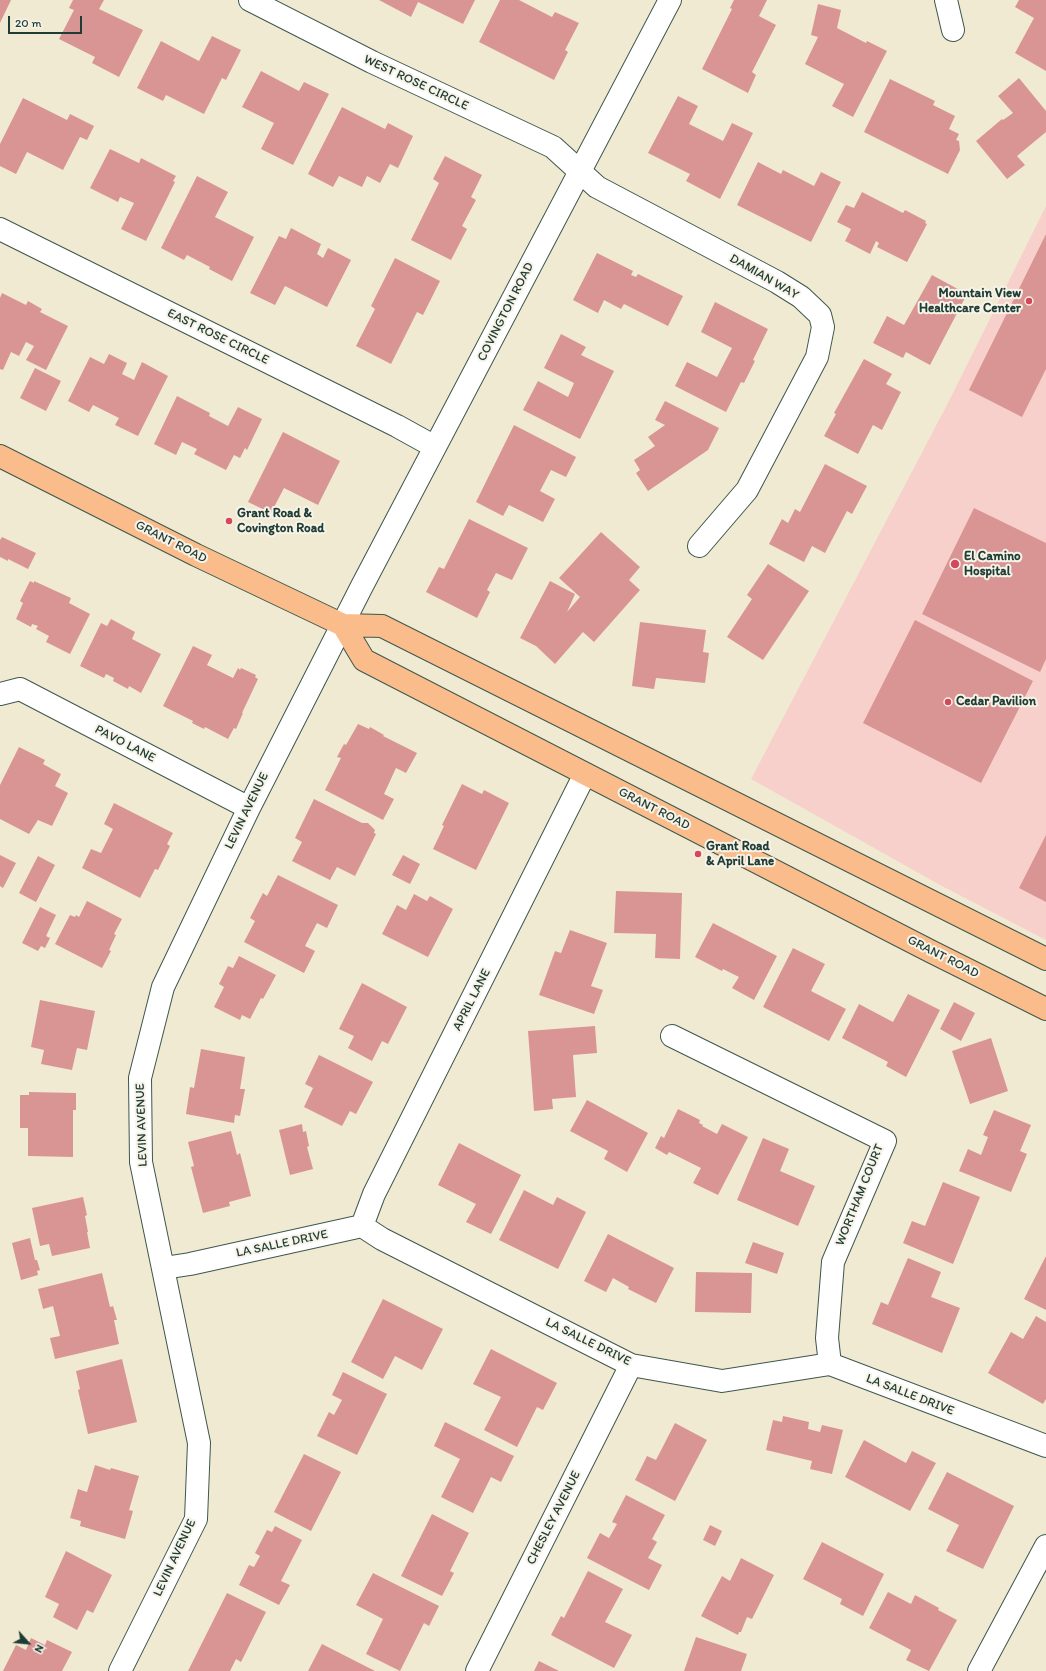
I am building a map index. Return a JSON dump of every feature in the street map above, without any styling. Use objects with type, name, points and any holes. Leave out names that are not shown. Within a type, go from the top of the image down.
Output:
[{"type":"main road","name":"GRANT ROAD","points":[[0,456],[196,555],[343,625],[382,626],[1046,959]]},
{"type":"main road","name":"GRANT ROAD","points":[[343,625],[364,660],[932,952],[1046,1008]]},
{"type":"street","name":"WEST ROSE CIRCLE","points":[[250,0],[372,62],[553,148],[579,170]]},
{"type":"street","name":"COVINGTON ROAD","points":[[343,625],[579,170],[670,0]]},
{"type":"street","points":[[946,0],[953,30]]},
{"type":"street","name":"DAMIAN WAY","points":[[579,170],[596,186],[801,296],[820,315],[823,327],[817,357],[747,490],[699,546]]},
{"type":"street","name":"EAST ROSE CIRCLE","points":[[0,230],[397,426],[435,448]]},
{"type":"street","name":"LEVIN AVENUE","points":[[120,1671],[196,1519],[199,1443],[141,1162],[140,1078],[163,987],[248,808],[343,625]]},
{"type":"street","name":"PAVO LANE","points":[[0,694],[20,689],[248,808]]},
{"type":"street","name":"APRIL LANE","points":[[362,1226],[374,1194],[585,774]]},
{"type":"street","name":"WORTHAM COURT","points":[[672,1036],[885,1141],[833,1262],[827,1338],[830,1364]]},
{"type":"street","name":"LA SALLE DRIVE","points":[[164,1268],[190,1264],[362,1226],[382,1239],[631,1364],[722,1382],[830,1364],[1046,1446]]},
{"type":"street","name":"CHESLEY AVENUE","points":[[477,1671],[631,1364]]},
{"type":"street","points":[[979,1671],[1046,1546]]},
{"type":"shaded area","name":"El Camino Hospital","points":[[1046,206],[1046,940],[940,885],[751,779],[950,399]]},
{"type":"building","points":[[0,0],[11,0],[0,23]]},
{"type":"building","points":[[73,0],[104,0],[99,9],[143,30],[119,77],[92,63],[95,57],[59,39],[74,10],[69,8]]},
{"type":"building","points":[[379,0],[475,0],[463,24],[418,2],[411,17]]},
{"type":"building","points":[[500,0],[519,0],[552,17],[555,12],[579,23],[565,50],[568,52],[554,80],[479,42]]},
{"type":"building","points":[[734,0],[767,0],[759,16],[776,25],[752,72],[756,75],[748,93],[702,69],[732,9],[730,8]]},
{"type":"building","points":[[1019,0],[1046,0],[1046,71],[1015,53],[1034,18],[1015,7]]},
{"type":"building","points":[[818,4],[841,10],[837,28],[866,43],[867,41],[887,51],[853,117],[832,106],[844,84],[805,64],[818,37],[811,35]]},
{"type":"building","points":[[212,36],[241,50],[226,80],[222,78],[204,114],[166,95],[163,101],[137,88],[161,41],[199,61]]},
{"type":"building","points":[[261,71],[299,91],[304,82],[329,94],[293,165],[261,149],[274,123],[242,107]]},
{"type":"building","points":[[1019,78],[1046,111],[1046,132],[1017,156],[1025,165],[1007,179],[976,141],[1002,119],[1003,120],[1013,113],[998,96]]},
{"type":"building","points":[[890,79],[935,101],[933,105],[955,116],[949,129],[959,134],[956,140],[959,141],[960,150],[948,174],[864,132]]},
{"type":"building","points":[[678,96],[698,106],[689,124],[723,141],[732,123],[753,133],[720,199],[686,181],[690,174],[648,153]]},
{"type":"building","points":[[23,98],[67,120],[70,114],[94,126],[87,140],[80,137],[63,170],[27,152],[16,174],[0,166],[0,144]]},
{"type":"building","points":[[342,107],[385,129],[388,123],[413,136],[398,168],[390,164],[380,183],[367,176],[362,187],[339,176],[333,187],[308,174]]},
{"type":"building","points":[[110,149],[139,163],[141,158],[176,176],[173,181],[175,182],[146,241],[121,229],[134,203],[120,197],[118,202],[90,188]]},
{"type":"building","points":[[445,156],[482,175],[471,197],[476,200],[462,226],[467,229],[451,260],[411,240],[439,183],[433,179]]},
{"type":"building","points":[[758,162],[781,174],[783,170],[814,186],[821,172],[841,182],[811,242],[737,205]]},
{"type":"building","points":[[197,176],[228,192],[215,217],[254,237],[232,281],[187,255],[184,260],[161,248]]},
{"type":"building","points":[[862,192],[903,213],[905,210],[926,221],[925,223],[927,224],[907,262],[877,247],[879,243],[876,241],[870,254],[845,241],[851,229],[837,222],[846,205],[854,208]]},
{"type":"building","points":[[291,228],[321,244],[317,254],[323,258],[328,248],[351,260],[327,307],[285,286],[275,305],[250,293],[279,236],[286,239]]},
{"type":"building","name":"Mountain View Healthcare Center","points":[[1046,234],[1046,369],[1022,417],[969,390]]},
{"type":"building","points":[[597,253],[633,271],[631,275],[636,277],[638,274],[683,296],[668,326],[624,304],[621,309],[604,300],[598,313],[573,300]]},
{"type":"building","points":[[395,258],[440,281],[423,315],[417,312],[391,364],[356,346],[375,309],[371,306]]},
{"type":"building","points":[[932,275],[967,294],[930,365],[906,352],[903,358],[873,343],[887,316],[904,325]]},
{"type":"building","points":[[2,293],[26,305],[28,301],[42,309],[40,312],[68,326],[46,370],[26,360],[34,346],[26,342],[19,356],[11,352],[3,370],[0,369],[0,298]]},
{"type":"building","points":[[715,302],[768,329],[744,383],[741,382],[726,412],[675,386],[687,362],[717,377],[732,348],[701,332]]},
{"type":"building","points":[[561,334],[586,347],[581,355],[614,371],[580,439],[523,410],[538,381],[568,397],[574,383],[544,368]]},
{"type":"building","points":[[109,354],[127,363],[122,374],[134,380],[142,362],[168,376],[138,436],[115,425],[119,418],[93,405],[89,412],[68,401],[90,357],[104,364]]},
{"type":"building","points":[[864,359],[892,374],[886,384],[901,392],[882,430],[873,425],[858,454],[824,436],[836,414],[834,413]]},
{"type":"building","points":[[35,368],[61,381],[46,411],[20,398]]},
{"type":"building","points":[[177,396],[210,413],[209,416],[228,426],[238,407],[262,419],[247,450],[245,448],[240,458],[234,455],[226,470],[194,454],[197,449],[182,442],[176,455],[154,444]]},
{"type":"building","points":[[665,401],[719,428],[708,450],[648,491],[636,473],[640,470],[634,460],[655,446],[648,437],[665,425],[655,420]]},
{"type":"building","points":[[514,425],[576,457],[566,477],[551,470],[540,491],[555,499],[543,522],[509,505],[503,516],[476,502]]},
{"type":"building","points":[[283,432],[340,461],[318,505],[284,488],[271,513],[248,502]]},
{"type":"building","points":[[825,464],[867,486],[852,514],[847,511],[825,553],[812,546],[804,562],[769,544],[782,519],[788,523],[795,509],[800,512]]},
{"type":"building","name":"Cedar Pavilion","points":[[974,508],[1046,543],[1046,659],[1040,672],[922,614]]},
{"type":"building","points":[[469,519],[528,548],[512,580],[496,573],[487,590],[490,592],[477,618],[426,592],[439,567],[444,569]]},
{"type":"building","points":[[601,532],[640,567],[629,580],[640,590],[594,642],[583,632],[555,664],[536,646],[520,638],[550,581],[575,594],[567,612],[580,597],[559,578]]},
{"type":"building","points":[[2,537],[36,553],[28,569],[8,559],[8,561],[0,557],[0,540]]},
{"type":"building","points":[[768,564],[809,591],[763,660],[727,637],[752,599],[747,595]]},
{"type":"building","points":[[30,581],[34,583],[34,581],[71,598],[69,603],[90,614],[70,654],[46,642],[49,636],[36,629],[38,626],[32,624],[31,627],[16,619],[23,603],[20,601]]},
{"type":"building","points":[[111,619],[135,632],[132,639],[161,654],[141,693],[129,686],[128,689],[113,681],[114,678],[106,674],[104,678],[80,666],[101,623],[107,626]]},
{"type":"building","name":"Cedar Pavilion","points":[[915,620],[1033,681],[981,783],[863,723]]},
{"type":"building","points":[[640,622],[706,630],[703,652],[709,653],[705,683],[656,678],[654,689],[632,686]]},
{"type":"building","points":[[193,646],[212,655],[207,665],[233,678],[238,668],[240,670],[241,668],[256,675],[255,677],[258,679],[236,729],[234,728],[228,739],[205,727],[204,729],[192,723],[193,721],[163,706]]},
{"type":"building","points":[[358,724],[369,729],[370,727],[384,735],[383,736],[417,753],[406,773],[396,768],[384,794],[394,799],[383,820],[325,790],[341,758],[337,757]]},
{"type":"building","points":[[19,747],[45,760],[43,764],[61,774],[55,786],[68,793],[52,826],[38,820],[29,834],[0,819],[0,785]]},
{"type":"building","points":[[462,784],[482,794],[484,790],[509,803],[476,870],[433,849],[444,826],[442,825]]},
{"type":"building","points":[[314,799],[362,823],[368,823],[375,830],[374,833],[376,834],[355,876],[337,867],[330,880],[292,861],[302,842],[295,838]]},
{"type":"building","points":[[114,803],[173,833],[167,844],[170,846],[158,870],[155,869],[140,898],[82,868],[91,849],[101,853],[113,829],[104,824]]},
{"type":"building","points":[[1046,835],[1046,902],[1019,888]]},
{"type":"building","points":[[0,855],[16,863],[3,888],[0,886]]},
{"type":"building","points":[[403,855],[420,864],[410,884],[392,875]]},
{"type":"building","points":[[38,856],[55,865],[36,902],[19,893]]},
{"type":"building","points":[[278,875],[338,905],[327,928],[317,923],[305,946],[315,951],[304,973],[244,942],[255,921],[250,918],[263,893],[267,896]]},
{"type":"building","points":[[616,891],[682,893],[680,959],[655,958],[656,934],[614,933]]},
{"type":"building","points":[[414,894],[427,901],[430,896],[453,909],[428,957],[382,934],[397,905],[406,910]]},
{"type":"building","points":[[87,901],[122,919],[114,934],[116,935],[109,950],[111,951],[102,968],[55,944],[70,915],[75,917],[76,915],[79,917]]},
{"type":"building","points":[[40,907],[56,915],[46,936],[50,938],[45,948],[41,946],[38,951],[22,943]]},
{"type":"building","points":[[713,923],[777,956],[754,1000],[732,988],[739,977],[723,969],[722,971],[695,957]]},
{"type":"building","points":[[570,930],[607,943],[591,986],[603,990],[594,1014],[539,995],[555,951],[561,953]]},
{"type":"building","points":[[793,948],[825,964],[811,991],[846,1009],[829,1041],[763,1007]]},
{"type":"building","points":[[239,956],[276,975],[263,999],[261,998],[250,1019],[242,1015],[240,1020],[214,1007],[224,987],[219,984],[228,966],[233,968]]},
{"type":"building","points":[[362,983],[407,1007],[388,1044],[382,1041],[372,1061],[348,1048],[354,1036],[339,1029]]},
{"type":"building","points":[[908,994],[940,1010],[906,1077],[886,1066],[888,1062],[842,1038],[859,1004],[893,1022]]},
{"type":"building","points":[[40,1000],[95,1011],[87,1050],[77,1048],[72,1070],[41,1064],[44,1050],[31,1047]]},
{"type":"building","points":[[954,1002],[975,1013],[961,1041],[940,1029]]},
{"type":"building","points":[[595,1026],[597,1053],[573,1055],[576,1097],[552,1099],[553,1109],[534,1111],[528,1031]]},
{"type":"building","points":[[991,1038],[1008,1091],[970,1104],[952,1051]]},
{"type":"building","points":[[201,1049],[245,1057],[240,1089],[245,1089],[240,1116],[235,1115],[234,1123],[186,1114],[190,1087],[194,1088]]},
{"type":"building","points":[[319,1055],[373,1082],[356,1114],[350,1111],[342,1126],[304,1107],[313,1088],[305,1084]]},
{"type":"building","points":[[29,1092],[76,1093],[76,1110],[73,1110],[73,1157],[28,1156],[28,1128],[20,1128],[20,1095],[29,1095]]},
{"type":"building","points":[[587,1100],[648,1133],[627,1172],[604,1159],[608,1151],[570,1131]]},
{"type":"building","points":[[678,1109],[700,1120],[699,1123],[703,1125],[702,1126],[717,1134],[722,1124],[748,1137],[718,1195],[693,1183],[701,1168],[669,1152],[667,1155],[655,1148],[661,1136],[664,1138]]},
{"type":"building","points":[[994,1110],[1031,1125],[1020,1151],[1027,1154],[1011,1192],[959,1171],[968,1149],[981,1155],[988,1137],[983,1135]]},
{"type":"building","points":[[302,1124],[303,1132],[306,1131],[309,1146],[307,1147],[313,1169],[290,1175],[279,1130]]},
{"type":"building","points":[[231,1131],[237,1155],[240,1153],[251,1196],[229,1202],[230,1206],[203,1213],[191,1167],[194,1166],[188,1142]]},
{"type":"building","points":[[763,1138],[789,1149],[780,1171],[815,1186],[798,1226],[737,1200]]},
{"type":"building","points":[[459,1143],[521,1175],[491,1234],[466,1222],[476,1204],[438,1185]]},
{"type":"building","points":[[943,1182],[980,1197],[953,1264],[903,1243],[912,1221],[925,1226]]},
{"type":"building","points":[[524,1190],[553,1205],[557,1197],[586,1212],[558,1269],[499,1240]]},
{"type":"building","points":[[83,1197],[87,1215],[85,1216],[90,1248],[52,1256],[49,1244],[40,1246],[32,1208]]},
{"type":"building","points":[[608,1234],[674,1268],[656,1303],[628,1289],[629,1287],[613,1278],[606,1292],[584,1281]]},
{"type":"building","points":[[30,1238],[35,1260],[37,1260],[40,1270],[37,1271],[38,1275],[21,1280],[12,1243]]},
{"type":"building","points":[[753,1242],[784,1253],[777,1274],[745,1263]]},
{"type":"building","points":[[1046,1256],[1046,1310],[1024,1299]]},
{"type":"building","points":[[908,1258],[941,1272],[931,1297],[960,1308],[942,1353],[872,1324],[881,1302],[888,1305]]},
{"type":"building","points":[[696,1272],[752,1273],[751,1313],[695,1312]]},
{"type":"building","points":[[102,1273],[110,1307],[113,1306],[117,1320],[114,1320],[119,1344],[55,1359],[50,1338],[60,1336],[53,1306],[43,1309],[38,1289]]},
{"type":"building","points":[[383,1299],[443,1329],[422,1370],[395,1356],[383,1379],[351,1362]]},
{"type":"building","points":[[1036,1316],[1046,1322],[1046,1399],[1043,1404],[988,1373],[1011,1332],[1023,1339]]},
{"type":"building","points":[[491,1349],[557,1383],[543,1410],[537,1407],[517,1447],[484,1430],[501,1397],[473,1384]]},
{"type":"building","points":[[122,1359],[137,1422],[88,1434],[78,1390],[80,1389],[76,1371]]},
{"type":"building","points":[[343,1372],[387,1394],[357,1455],[317,1436],[329,1412],[334,1415],[342,1400],[332,1395]]},
{"type":"building","points":[[783,1416],[809,1422],[808,1429],[820,1432],[822,1425],[843,1430],[832,1474],[810,1469],[812,1461],[766,1450],[773,1420],[782,1422]]},
{"type":"building","points":[[445,1422],[514,1456],[501,1482],[491,1477],[473,1513],[441,1497],[460,1459],[434,1446]]},
{"type":"building","points":[[675,1423],[707,1440],[675,1501],[635,1480],[647,1456],[656,1460]]},
{"type":"building","points":[[864,1440],[906,1463],[912,1451],[936,1463],[910,1511],[845,1477]]},
{"type":"building","points":[[304,1454],[341,1472],[311,1531],[274,1512]]},
{"type":"building","points":[[95,1465],[110,1470],[111,1468],[139,1476],[129,1510],[133,1511],[125,1539],[80,1526],[81,1521],[70,1518],[78,1489],[87,1492]]},
{"type":"building","points":[[947,1472],[1014,1506],[983,1569],[946,1551],[959,1525],[928,1509]]},
{"type":"building","points":[[626,1495],[665,1515],[652,1539],[657,1542],[648,1558],[662,1565],[649,1590],[587,1558],[600,1533],[609,1538],[617,1524],[612,1522]]},
{"type":"building","points":[[432,1514],[469,1533],[450,1571],[454,1573],[442,1596],[401,1576]]},
{"type":"building","points":[[710,1525],[722,1531],[715,1546],[703,1540]]},
{"type":"building","points":[[275,1526],[302,1540],[281,1581],[290,1585],[279,1605],[239,1585],[249,1565],[254,1567],[260,1556],[255,1553],[267,1530],[272,1532]]},
{"type":"building","points":[[822,1542],[884,1574],[863,1616],[840,1604],[842,1599],[803,1579]]},
{"type":"building","points":[[66,1551],[112,1575],[93,1613],[87,1610],[77,1630],[53,1617],[59,1604],[45,1597]]},
{"type":"building","points":[[741,1558],[774,1575],[752,1619],[747,1617],[741,1632],[739,1632],[738,1635],[701,1616],[722,1576],[730,1581]]},
{"type":"building","points":[[588,1571],[623,1589],[605,1622],[632,1635],[614,1668],[551,1635],[561,1616],[564,1618]]},
{"type":"building","points":[[373,1573],[439,1606],[429,1626],[424,1623],[400,1671],[366,1654],[383,1619],[356,1605]]},
{"type":"building","points":[[888,1592],[911,1604],[915,1595],[957,1620],[929,1671],[906,1660],[911,1650],[869,1628]]},
{"type":"building","points":[[227,1593],[266,1612],[241,1662],[236,1659],[230,1671],[188,1671]]},
{"type":"building","points":[[696,1637],[747,1654],[741,1671],[684,1671]]},
{"type":"building","points":[[31,1638],[45,1645],[47,1640],[72,1652],[62,1671],[3,1671],[16,1645],[26,1650]]},
{"type":"building","points":[[322,1644],[375,1671],[308,1671]]},
{"type":"building","points":[[539,1661],[559,1671],[534,1671]]},
{"type":"place","name":"Mountain View Healthcare Center","points":[[1029,301]]},
{"type":"place","name":"Grant Road & Covington Road","points":[[229,521]]},
{"type":"place","name":"El Camino Hospital","points":[[955,564]]},
{"type":"place","name":"Cedar Pavilion","points":[[948,702]]},
{"type":"place","name":"Grant Road & April Lane","points":[[698,854]]}]
